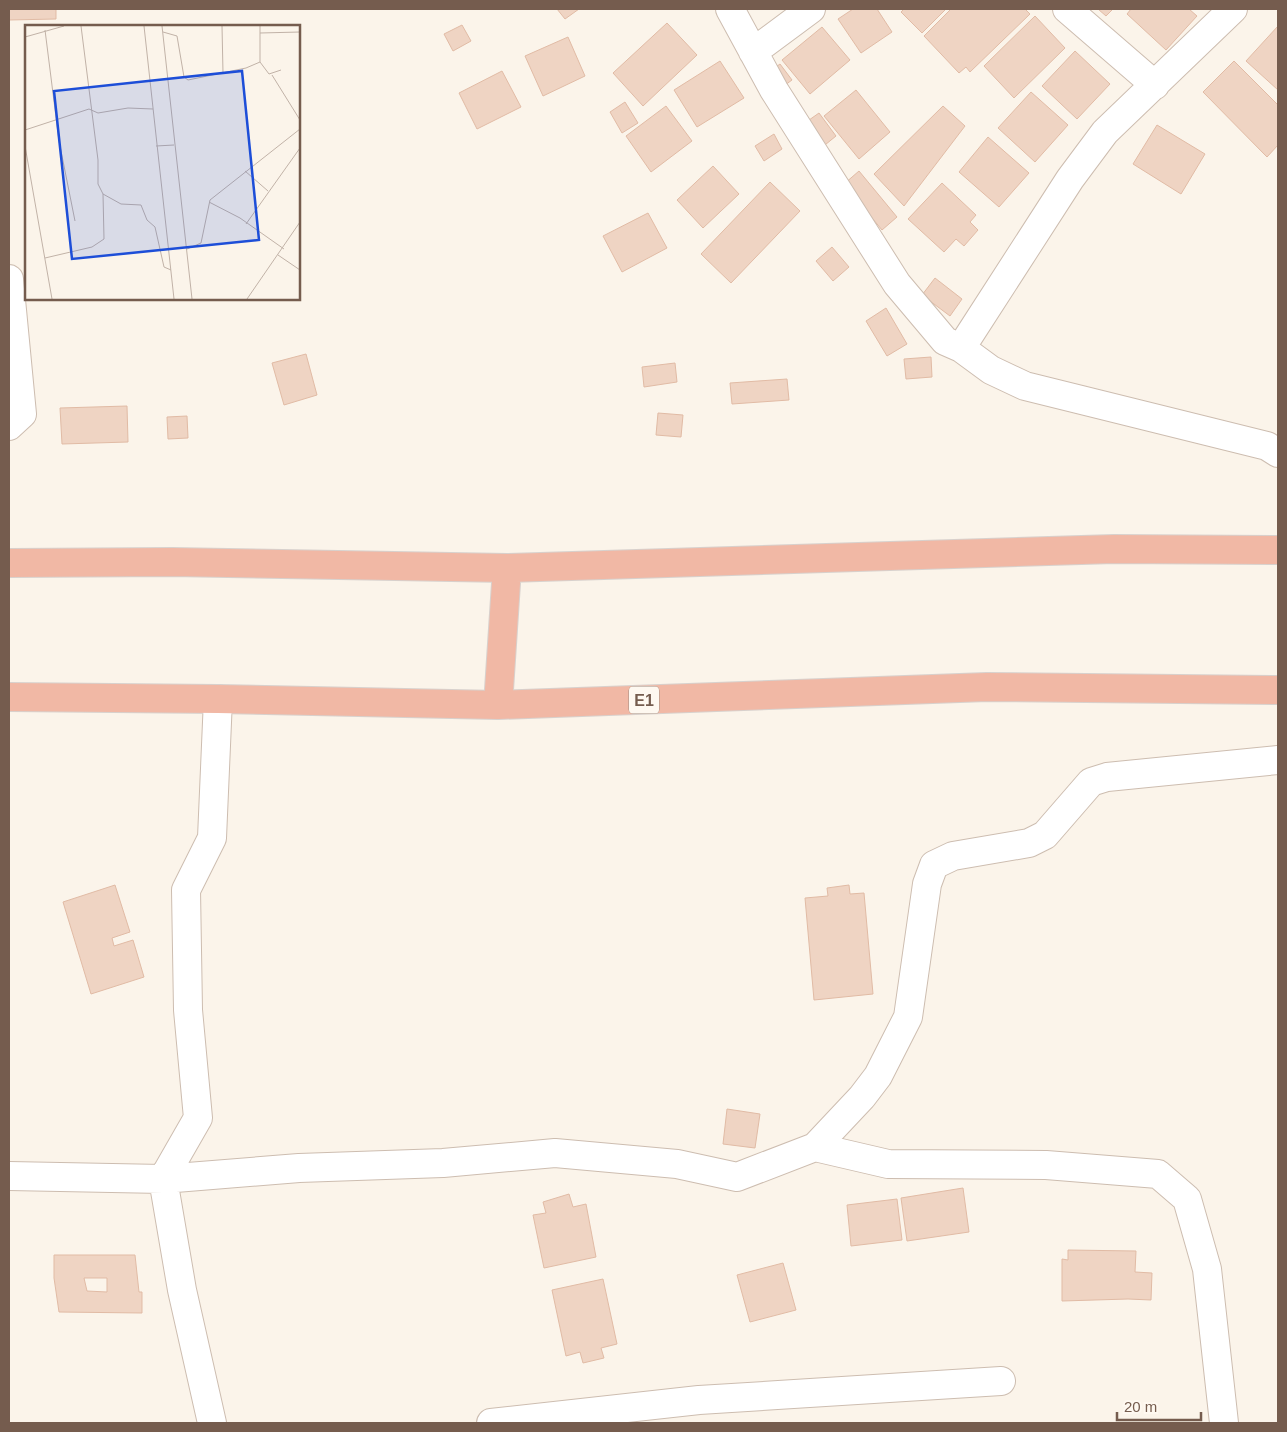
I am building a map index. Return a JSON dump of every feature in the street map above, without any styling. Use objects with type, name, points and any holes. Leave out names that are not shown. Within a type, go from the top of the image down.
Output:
[{"type":"highway","points":[[9,563],[172,562],[507,568],[1114,549],[1278,550]]},
{"type":"highway","points":[[498,705],[507,568]]},
{"type":"highway","name":"E1","points":[[9,697],[498,705],[987,687],[1278,690]]},
{"type":"street","points":[[730,9],[774,90],[896,284],[945,342],[961,348],[991,370],[1025,386],[1267,446],[1278,453]]},
{"type":"street","points":[[753,52],[811,9]]},
{"type":"street","points":[[1068,9],[1155,85]]},
{"type":"street","points":[[961,348],[1070,178],[1105,132],[1234,9]]},
{"type":"street","points":[[9,279],[22,414],[9,426]]},
{"type":"street","points":[[212,1423],[182,1290],[164,1179],[198,1118],[188,1010],[186,890],[212,838],[218,699]]},
{"type":"street","points":[[9,1176],[164,1179],[298,1168],[443,1163],[555,1153],[677,1164],[737,1177],[815,1147],[862,1098],[878,1076],[908,1017],[927,884],[934,865],[953,856],[1029,844],[1045,835],[1091,782],[1160,771],[1278,760]]},
{"type":"street","points":[[815,1147],[888,1164],[1046,1166],[1158,1174],[1187,1199],[1207,1269],[1224,1423]]},
{"type":"street","points":[[491,1423],[699,1400],[1001,1381]]},
{"type":"building","points":[[9,9],[56,9],[56,19],[9,20]]},
{"type":"building","points":[[557,9],[579,9],[565,19]]},
{"type":"building","points":[[853,9],[877,9],[892,32],[861,53],[838,19]]},
{"type":"building","points":[[904,9],[946,9],[922,33],[901,12]]},
{"type":"building","points":[[951,9],[1025,9],[1030,14],[970,72],[966,67],[959,73],[924,36]]},
{"type":"building","points":[[1098,9],[1113,9],[1106,16]]},
{"type":"building","points":[[1131,9],[1189,9],[1197,16],[1166,50],[1127,14]]},
{"type":"building","points":[[1035,16],[1065,48],[1014,98],[984,66]]},
{"type":"building","points":[[667,23],[697,55],[643,106],[613,73]]},
{"type":"building","points":[[462,25],[471,41],[453,51],[444,34]]},
{"type":"building","points":[[1278,26],[1278,90],[1246,61]]},
{"type":"building","points":[[822,27],[850,60],[810,94],[782,60]]},
{"type":"building","points":[[568,37],[585,76],[543,96],[525,56]]},
{"type":"building","points":[[1075,51],[1110,84],[1077,119],[1042,86]]},
{"type":"building","points":[[720,61],[744,98],[697,127],[674,90]]},
{"type":"building","points":[[1234,61],[1278,105],[1278,145],[1267,157],[1203,92]]},
{"type":"building","points":[[780,64],[792,80],[781,88],[769,72]]},
{"type":"building","points":[[502,71],[521,107],[477,129],[459,93]]},
{"type":"building","points":[[856,90],[890,132],[859,159],[824,116]]},
{"type":"building","points":[[1031,92],[1068,125],[1035,162],[998,128]]},
{"type":"building","points":[[625,102],[638,123],[622,133],[610,112]]},
{"type":"building","points":[[666,106],[692,141],[651,172],[626,136]]},
{"type":"building","points":[[943,106],[965,126],[904,206],[874,174]]},
{"type":"building","points":[[819,113],[836,136],[820,149],[802,125]]},
{"type":"building","points":[[1157,125],[1205,154],[1181,194],[1133,164]]},
{"type":"building","points":[[774,134],[782,149],[764,161],[755,146]]},
{"type":"building","points":[[988,137],[1029,173],[999,207],[959,172]]},
{"type":"building","points":[[713,166],[739,194],[703,228],[677,200]]},
{"type":"building","points":[[859,171],[897,217],[882,230],[844,184]]},
{"type":"building","points":[[770,182],[800,211],[731,283],[701,254]]},
{"type":"building","points":[[942,183],[976,215],[970,222],[978,230],[964,246],[956,239],[944,252],[908,219]]},
{"type":"building","points":[[648,213],[667,248],[622,272],[603,236]]},
{"type":"building","points":[[832,247],[849,267],[833,281],[816,261]]},
{"type":"building","points":[[935,278],[962,299],[950,316],[922,295]]},
{"type":"building","points":[[886,308],[907,344],[887,356],[866,321]]},
{"type":"building","points":[[306,354],[317,395],[284,405],[272,363]]},
{"type":"building","points":[[931,357],[932,377],[906,379],[904,359]]},
{"type":"building","points":[[675,363],[677,382],[644,387],[642,367]]},
{"type":"building","points":[[787,379],[789,400],[732,404],[730,383]]},
{"type":"building","points":[[127,406],[128,442],[62,444],[60,408]]},
{"type":"building","points":[[658,413],[683,415],[681,437],[656,435]]},
{"type":"building","points":[[187,416],[188,438],[168,439],[167,417]]},
{"type":"building","points":[[115,885],[130,932],[112,938],[114,946],[133,940],[144,977],[91,994],[63,902]]},
{"type":"building","points":[[849,885],[850,894],[864,893],[873,994],[814,1000],[805,898],[828,896],[827,888]]},
{"type":"building","points":[[727,1109],[760,1114],[755,1148],[723,1144]]},
{"type":"building","points":[[963,1188],[969,1232],[907,1241],[901,1198]]},
{"type":"building","points":[[569,1194],[573,1207],[586,1204],[596,1257],[544,1268],[533,1215],[546,1213],[543,1202]]},
{"type":"building","points":[[897,1199],[902,1240],[851,1246],[847,1205]]},
{"type":"building","points":[[1068,1250],[1136,1251],[1135,1272],[1152,1273],[1151,1300],[1062,1301],[1062,1259],[1068,1260]]},
{"type":"building","points":[[54,1255],[135,1255],[139,1292],[142,1292],[142,1313],[59,1312],[54,1278]],"holes":[[[84,1278],[107,1278],[107,1292],[87,1291]]]},
{"type":"building","points":[[783,1263],[796,1310],[750,1322],[737,1275]]},
{"type":"building","points":[[603,1279],[617,1344],[601,1348],[604,1358],[583,1363],[580,1352],[566,1356],[552,1290]]}]
